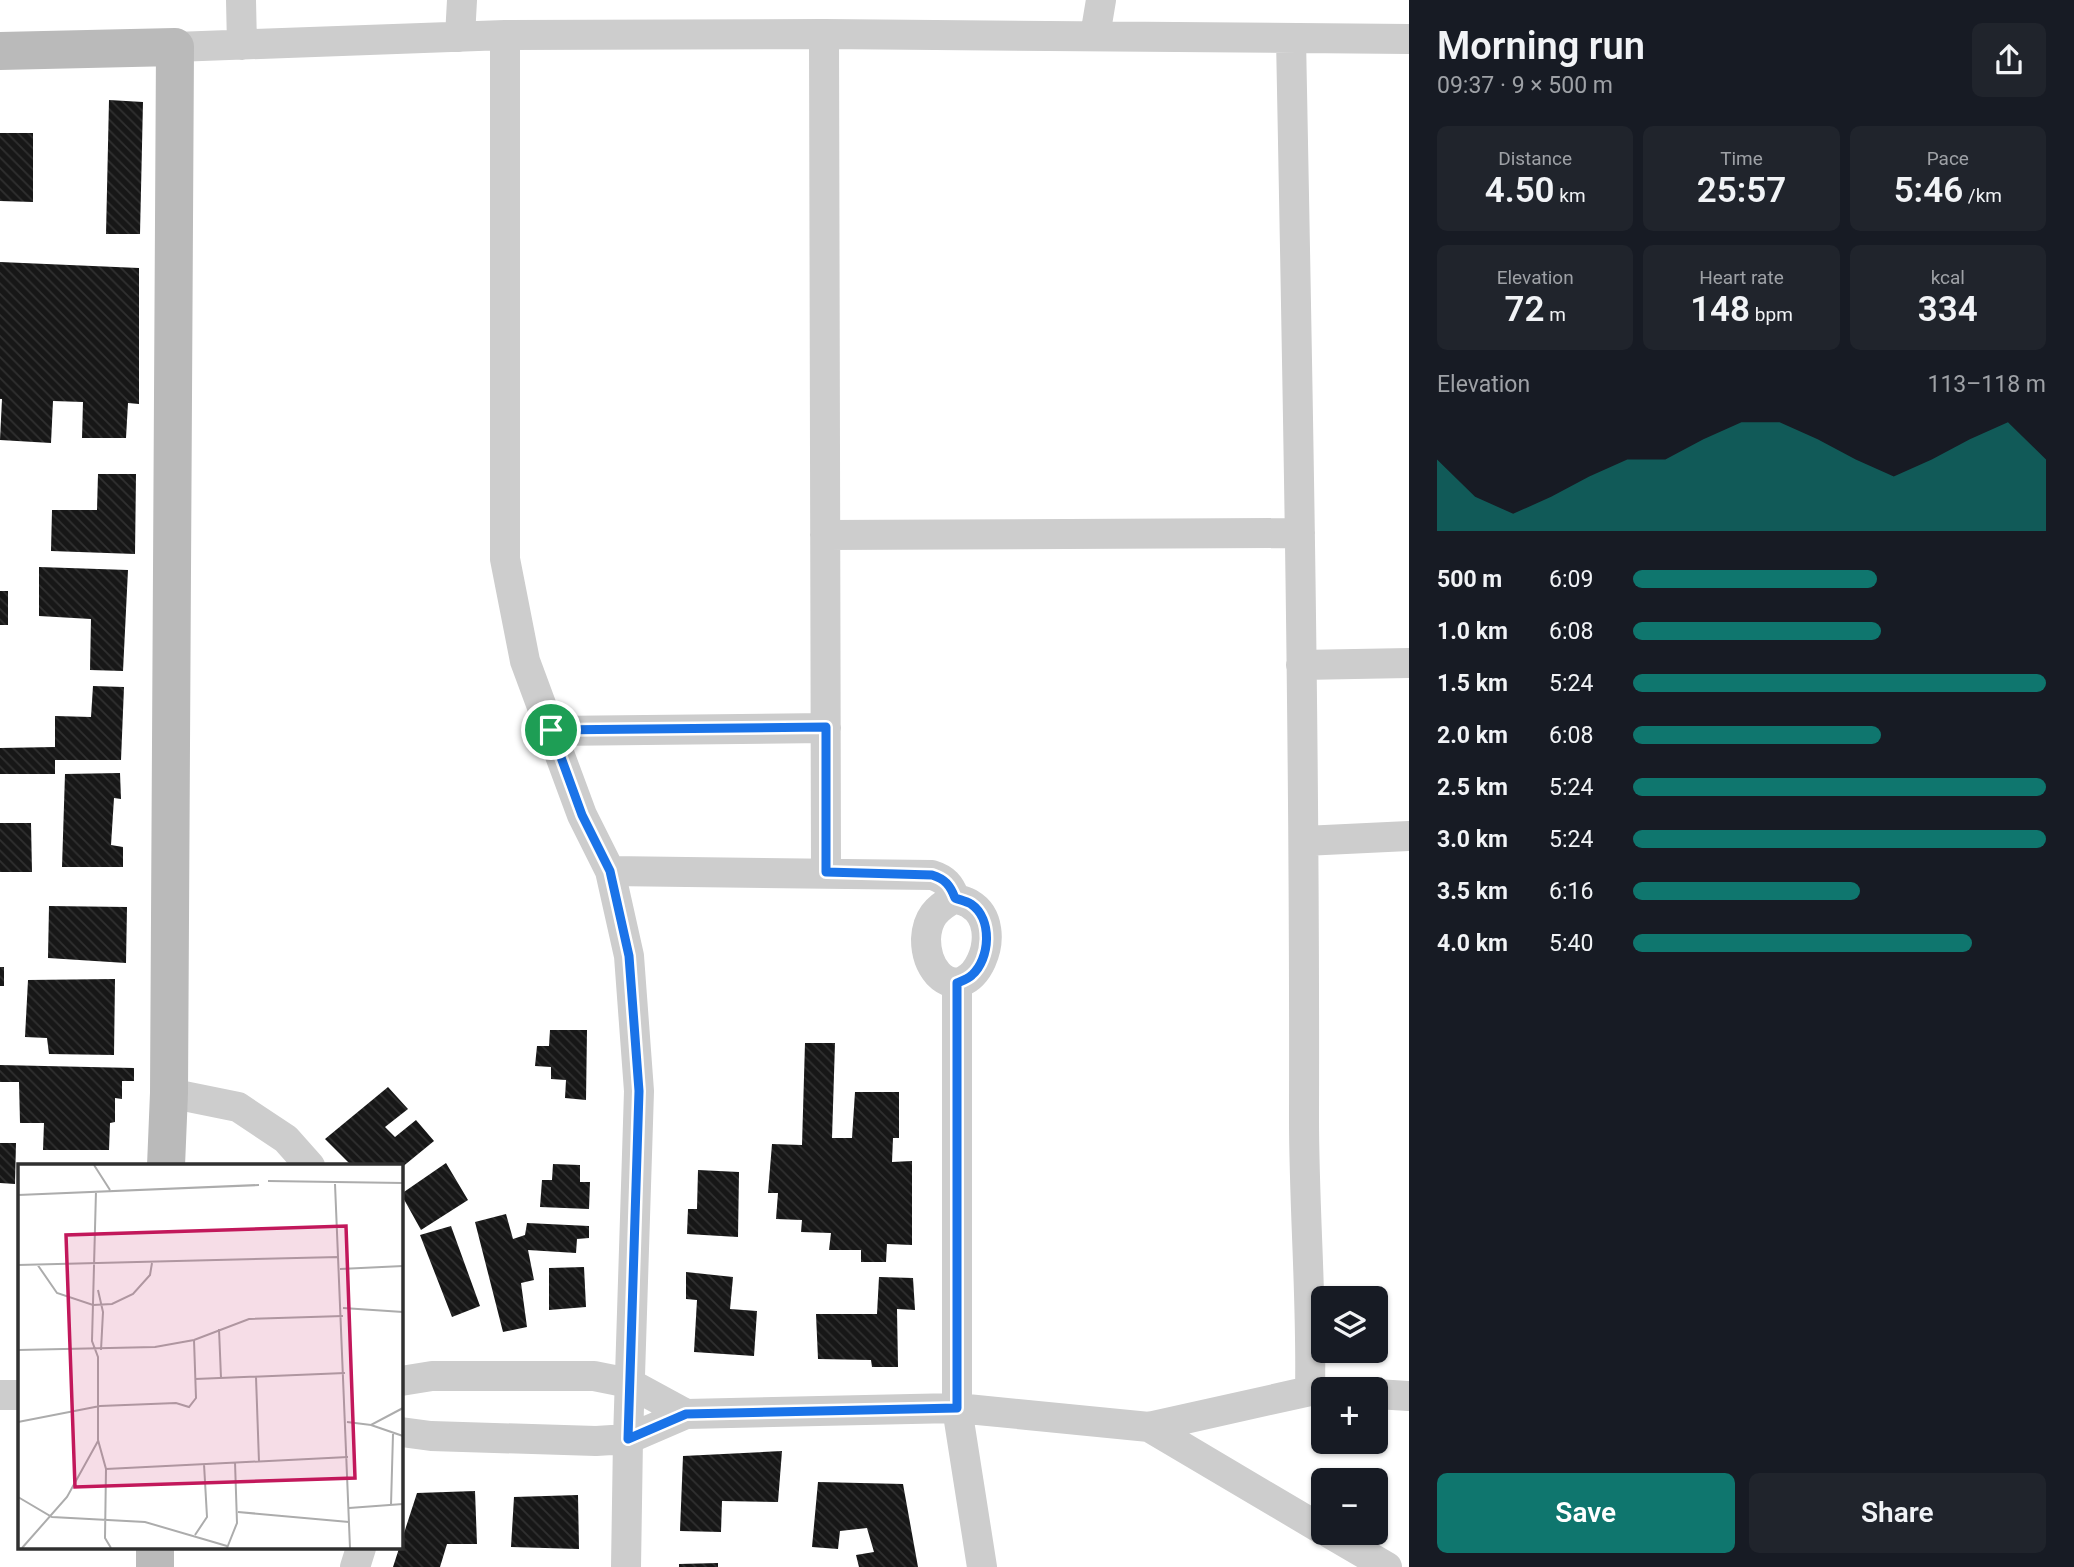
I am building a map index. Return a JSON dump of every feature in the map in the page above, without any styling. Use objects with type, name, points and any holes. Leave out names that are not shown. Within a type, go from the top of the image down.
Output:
[{"type":"street","points":[[242,0],[242,44]]},
{"type":"street","points":[[460,37],[462,0]]},
{"type":"street","points":[[1095,36],[1101,0]]},
{"type":"street","points":[[824,34],[826,872]]},
{"type":"street","points":[[0,51],[505,36],[824,34],[1409,39]]},
{"type":"street","points":[[505,36],[505,559],[525,661],[582,815],[610,871],[629,956],[639,1091],[626,1567]]},
{"type":"street","points":[[1291,38],[1304,841],[1304,1124],[1311,1351],[1315,1377]]},
{"type":"street","points":[[166,1164],[169,1093],[175,47]]},
{"type":"street","points":[[825,535],[1300,533]]},
{"type":"street","points":[[1301,665],[1409,663]]},
{"type":"street","points":[[551,730],[826,727]]},
{"type":"street","points":[[1304,841],[1409,836]]},
{"type":"street","points":[[610,871],[826,872],[932,875],[942,878],[950,886],[955,898],[971,904],[980,914],[986,928],[986,949],[979,967],[971,977],[957,983],[944,981],[931,967],[926,944],[927,924],[938,908],[955,898]]},
{"type":"street","points":[[957,983],[957,1408],[982,1567]]},
{"type":"street","points":[[169,1093],[238,1107],[286,1139],[308,1164]]},
{"type":"street","points":[[402,1381],[432,1376],[594,1376],[629,1383],[686,1414]]},
{"type":"street","points":[[402,1432],[445,1437],[596,1441],[628,1439],[686,1414],[957,1408],[1149,1427],[1311,1392]]},
{"type":"street","points":[[0,1395],[18,1395]]},
{"type":"street","points":[[1388,1395],[1409,1396]]},
{"type":"street","points":[[1149,1427],[1311,1523]]},
{"type":"street","points":[[1349,1545],[1387,1567]]},
{"type":"street","points":[[355,1567],[360,1550]]},
{"type":"building","points":[[109,100],[143,102],[140,234],[106,234]]},
{"type":"building","points":[[0,133],[33,133],[33,202],[0,201]]},
{"type":"building","points":[[0,262],[139,268],[139,404],[128,403],[126,438],[82,438],[83,402],[53,401],[51,443],[0,440]]},
{"type":"building","points":[[98,474],[136,474],[135,554],[51,551],[52,510],[97,510]]},
{"type":"building","points":[[39,567],[128,570],[123,671],[90,670],[91,619],[39,616]]},
{"type":"building","points":[[0,591],[8,591],[8,625],[0,625]]},
{"type":"building","points":[[93,686],[124,687],[121,760],[55,760],[55,774],[0,774],[0,748],[55,747],[55,716],[91,717]]},
{"type":"building","points":[[120,773],[121,799],[114,798],[111,845],[123,847],[123,867],[62,867],[65,774]]},
{"type":"building","points":[[0,823],[31,823],[32,872],[0,872]]},
{"type":"building","points":[[49,906],[127,907],[126,963],[48,958]]},
{"type":"building","points":[[0,967],[4,967],[4,986],[0,986]]},
{"type":"building","points":[[115,979],[114,1055],[49,1054],[47,1038],[25,1037],[28,980]]},
{"type":"building","points":[[550,1030],[587,1030],[586,1100],[565,1098],[566,1080],[551,1079],[551,1067],[535,1066],[537,1046],[549,1046]]},
{"type":"building","points":[[805,1043],[835,1043],[832,1138],[852,1138],[855,1092],[899,1092],[899,1138],[893,1138],[892,1162],[912,1161],[912,1245],[887,1244],[886,1262],[861,1262],[861,1250],[829,1250],[831,1233],[801,1232],[802,1220],[776,1219],[778,1193],[768,1193],[772,1144],[802,1145]]},
{"type":"building","points":[[0,1065],[134,1068],[134,1081],[122,1081],[122,1099],[115,1098],[115,1122],[110,1123],[109,1150],[43,1150],[44,1123],[20,1123],[19,1082],[0,1082]]},
{"type":"building","points":[[388,1087],[408,1109],[385,1127],[395,1137],[416,1120],[434,1141],[402,1167],[402,1164],[350,1164],[325,1139]]},
{"type":"building","points":[[0,1143],[16,1143],[15,1184],[0,1183]]},
{"type":"building","points":[[446,1163],[468,1200],[421,1230],[402,1193]]},
{"type":"building","points":[[553,1164],[580,1165],[580,1182],[590,1182],[589,1209],[540,1207],[542,1180],[552,1180]]},
{"type":"building","points":[[698,1170],[739,1172],[738,1237],[687,1234],[688,1209],[697,1209]]},
{"type":"building","points":[[506,1214],[513,1239],[525,1235],[527,1223],[589,1226],[589,1238],[577,1239],[576,1253],[528,1250],[534,1280],[521,1283],[527,1327],[503,1332],[475,1222]]},
{"type":"building","points":[[451,1226],[480,1306],[452,1317],[420,1235]]},
{"type":"building","points":[[584,1267],[586,1307],[549,1310],[549,1268]]},
{"type":"building","points":[[686,1272],[733,1277],[730,1309],[757,1311],[754,1356],[694,1352],[697,1300],[686,1299]]},
{"type":"building","points":[[879,1277],[913,1278],[915,1310],[897,1309],[898,1367],[872,1367],[871,1360],[818,1359],[816,1314],[877,1314]]},
{"type":"building","points":[[782,1451],[778,1502],[722,1501],[721,1532],[680,1531],[683,1456]]},
{"type":"building","points":[[818,1482],[903,1484],[918,1567],[859,1567],[856,1555],[874,1552],[867,1528],[840,1531],[838,1549],[812,1547]]},
{"type":"building","points":[[475,1491],[477,1544],[447,1544],[440,1567],[393,1567],[399,1550],[402,1550],[402,1539],[417,1493]]},
{"type":"building","points":[[578,1495],[579,1549],[511,1547],[514,1497]]},
{"type":"building","points":[[718,1563],[718,1567],[679,1567],[679,1564]]},
{"type":"route","points":[[826,727],[826,872],[932,875],[942,878],[950,886],[955,898],[971,904],[980,914],[986,928],[986,949],[979,967],[971,977],[957,983],[957,1408],[686,1414],[628,1439],[639,1091],[629,956],[610,871],[582,815],[551,730],[826,727]]}]
